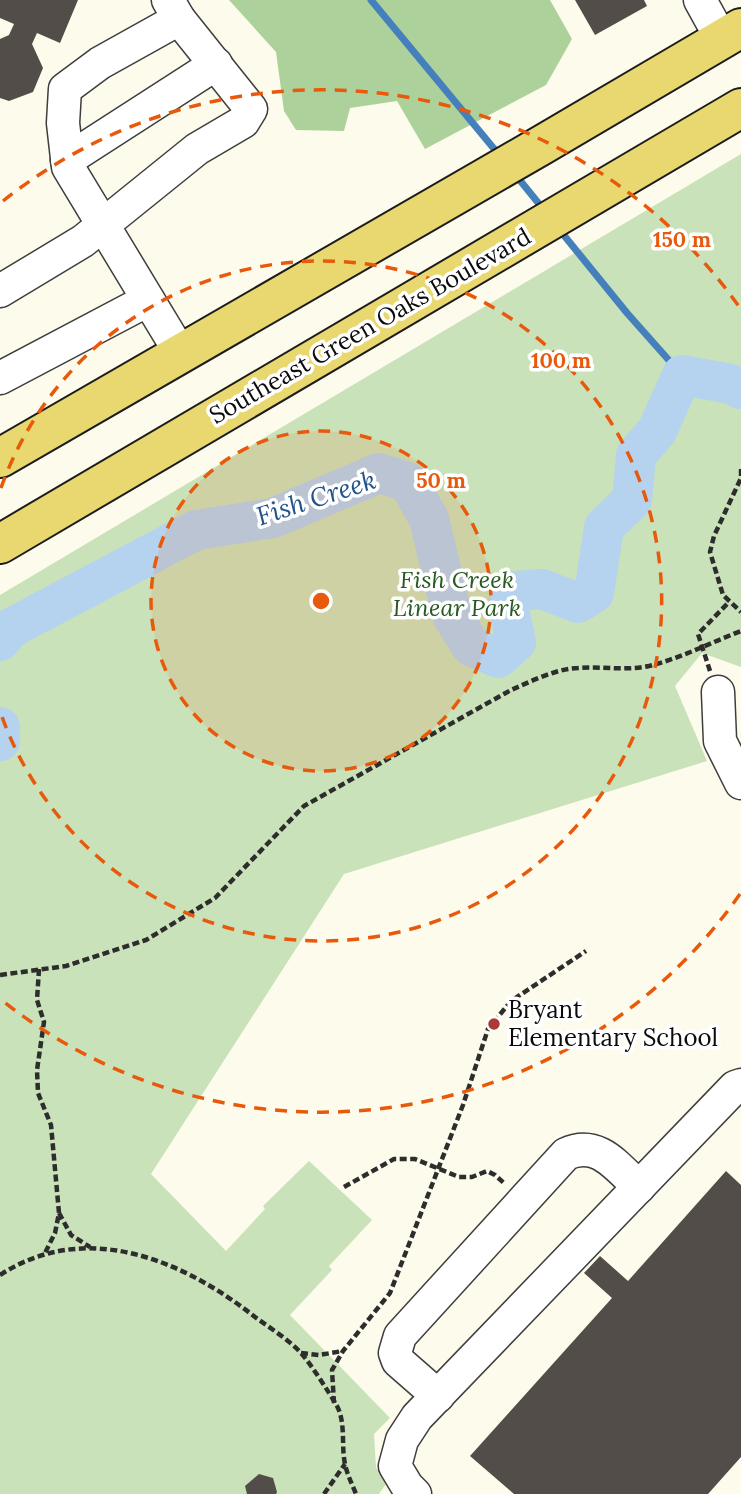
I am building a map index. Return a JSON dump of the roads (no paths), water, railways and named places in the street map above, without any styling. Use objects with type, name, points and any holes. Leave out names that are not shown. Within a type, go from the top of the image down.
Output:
[{"type":"main road","points":[[0,458],[731,33]]},
{"type":"main road","name":"Southeast Green Oaks Boulevard","points":[[4,533],[741,108]]},
{"type":"street","points":[[699,0],[731,33]]},
{"type":"street","points":[[0,292],[83,241],[102,226],[197,149],[243,122],[251,109],[174,9],[65,89],[63,123],[68,167],[102,226],[181,354]]},
{"type":"street","points":[[67,160],[216,64]]},
{"type":"street","points":[[0,378],[148,300]]},
{"type":"street","points":[[718,692],[720,741],[741,783]]},
{"type":"street","points":[[415,1494],[395,1466],[402,1440],[417,1418],[735,1087],[741,1085]]},
{"type":"street","points":[[438,1396],[398,1361],[395,1353],[400,1336],[566,1154],[589,1148],[599,1152],[639,1187]]},
{"type":"waterway","points":[[371,0],[500,156]]},
{"type":"waterway","points":[[514,173],[544,210]]},
{"type":"waterway","points":[[558,228],[682,375]]},
{"type":"waterway","name":"Fish Creek","points":[[0,641],[11,628],[196,530],[273,518],[379,473],[408,482],[429,519],[452,615],[471,646],[498,658],[516,642],[508,604],[517,591],[542,589],[578,603],[594,593],[604,527],[632,500],[636,455],[657,431],[682,375],[731,384],[741,389]]},
{"type":"waterway","name":"Fish Creek","points":[[0,727],[0,741]]},
{"type":"place","name":"Bryant Elementary School","points":[[494,1024]]},
{"type":"park label","name":"Fish Creek Linear Park","points":[[457,594]]}]
